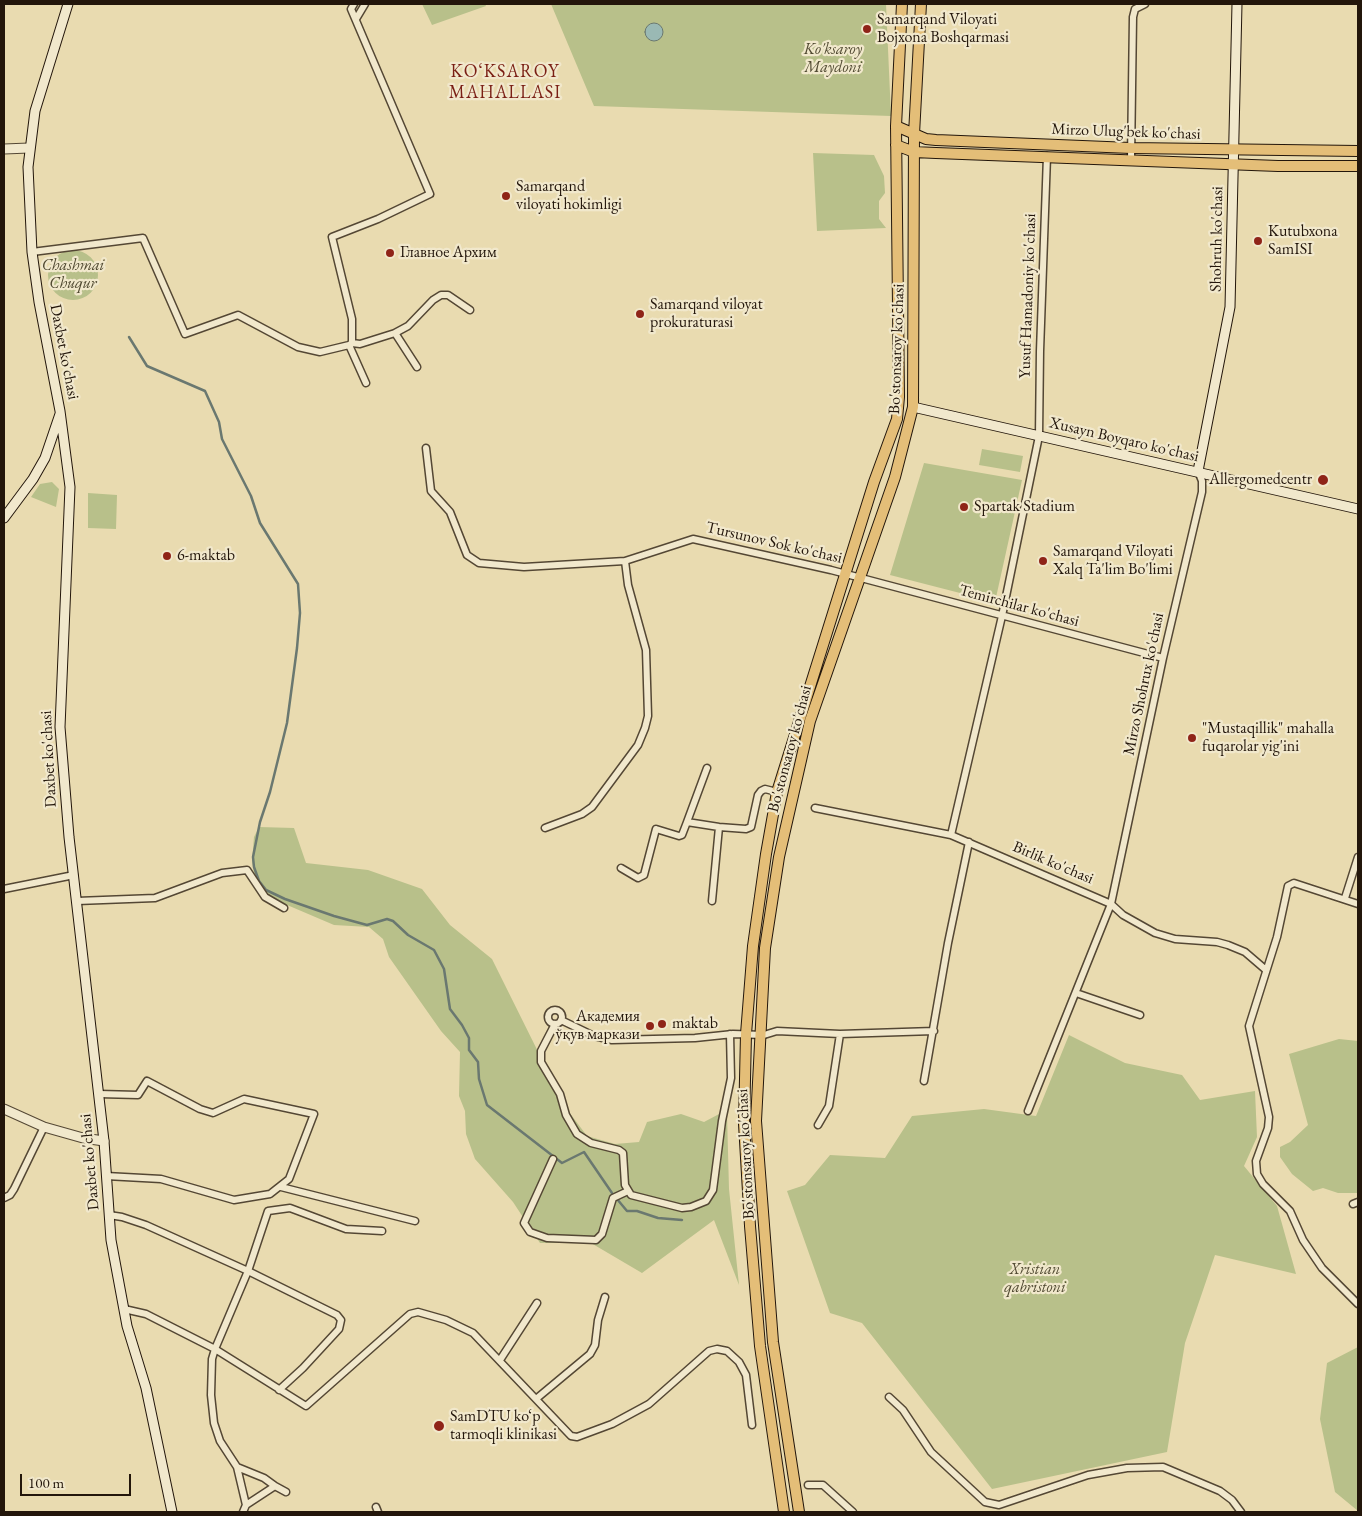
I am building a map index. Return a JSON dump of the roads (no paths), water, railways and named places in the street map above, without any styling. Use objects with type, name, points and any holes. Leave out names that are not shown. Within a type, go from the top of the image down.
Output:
[{"type":"main road","name":"Daxbet ko'chasi","points":[[68,4],[35,111],[29,148],[28,199],[32,252],[39,302],[60,411],[70,492],[60,723],[74,875],[104,1141],[112,1240],[127,1326],[155,1425],[172,1512]]},
{"type":"main road","name":"Bo'stonsaroy ko'chasi","points":[[784,1512],[760,1346],[750,1226],[744,1124],[746,1034],[753,946],[777,792],[874,482],[897,419],[896,126],[902,4]]},
{"type":"main road","name":"Bo'stonsaroy ko'chasi","points":[[799,1512],[788,1451],[773,1342],[756,1121],[765,948],[778,858],[810,721],[863,580],[895,477],[913,407],[914,134],[921,4]]},
{"type":"main road","name":"Shohruh ko'chasi","points":[[1198,471],[1230,307],[1237,4]]},
{"type":"main road","name":"Mirzo Ulug'bek ko'chasi","points":[[896,126],[914,134],[936,140],[1131,148],[1358,152]]},
{"type":"main road","name":"Mirzo Ulug'bek ko'chasi","points":[[896,145],[914,152],[1234,164],[1358,166]]},
{"type":"main road","points":[[4,149],[29,148]]},
{"type":"main road","name":"Xusayn Boyqaro ko'chasi","points":[[913,407],[1358,509]]},
{"type":"main road","points":[[4,518],[33,479],[45,458],[60,411]]},
{"type":"main road","points":[[4,1109],[44,1127],[83,1138],[104,1141]]},
{"type":"street","points":[[354,4],[351,9],[430,194],[378,219],[332,237],[352,318],[350,344],[366,383]]},
{"type":"street","points":[[356,19],[365,4]]},
{"type":"street","points":[[1131,159],[1133,17],[1135,9],[1145,4]]},
{"type":"street","name":"Yusuf Hamadoniy ko'chasi","points":[[951,835],[1002,616],[1039,436],[1047,156]]},
{"type":"street","points":[[32,252],[142,238],[185,334],[238,315],[298,347],[320,352],[350,344],[360,344],[408,326],[433,300],[441,295],[448,295],[470,310]]},
{"type":"street","points":[[395,332],[417,367]]},
{"type":"street","name":"Tursunov Sok ko'chasi","points":[[426,448],[431,491],[450,512],[467,555],[473,560],[488,564],[524,567],[624,561],[693,539],[846,574],[863,580]]},
{"type":"street","name":"Mirzo Shohrux ko'chasi","points":[[1028,1112],[1111,904],[1163,658],[1202,492],[1202,481],[1198,471]]},
{"type":"street","points":[[545,828],[582,814],[592,807],[638,745],[645,728],[648,716],[646,650],[628,585],[624,561]]},
{"type":"street","name":"Temirchilar ko'chasi","points":[[863,580],[1163,658]]},
{"type":"street","points":[[621,868],[642,877],[655,830],[681,836],[707,768]]},
{"type":"street","points":[[687,822],[746,829],[751,827],[761,791],[765,789],[777,792]]},
{"type":"street","name":"Birlik ko'chasi","points":[[815,808],[951,835],[1111,904],[1123,915],[1155,933],[1176,939],[1217,942],[1228,945],[1245,952],[1266,970]]},
{"type":"street","points":[[712,901],[719,827]]},
{"type":"street","points":[[924,1081],[948,943],[969,842]]},
{"type":"street","points":[[1345,898],[1358,857]]},
{"type":"street","points":[[77,901],[155,898],[222,873],[246,870],[264,897],[284,908]]},
{"type":"street","points":[[4,889],[74,875]]},
{"type":"street","points":[[1358,904],[1345,898],[1290,884],[1284,898],[1277,937],[1249,1026],[1269,1117],[1268,1128],[1255,1168],[1263,1184],[1290,1211],[1312,1255],[1358,1304]]},
{"type":"street","points":[[1076,993],[1140,1015]]},
{"type":"street","points":[[730,1034],[731,1078],[722,1121],[713,1190],[710,1197],[700,1205],[682,1208],[638,1198],[628,1191],[623,1153],[619,1150],[591,1143],[577,1134],[566,1115],[560,1094],[544,1068],[541,1051],[546,1036],[558,1022],[594,1036],[612,1040],[730,1034],[759,1035],[777,1031],[840,1034],[934,1031]]},
{"type":"street","points":[[818,1125],[829,1106],[840,1034]]},
{"type":"street","points":[[99,1094],[138,1095],[147,1081],[200,1109],[213,1113],[244,1099],[314,1114],[289,1179],[280,1189],[249,1199],[234,1200],[161,1179],[106,1176]]},
{"type":"street","points":[[4,1198],[14,1190],[44,1127]]},
{"type":"street","points":[[553,1159],[524,1223],[530,1232],[547,1238],[596,1240],[602,1234],[613,1198],[628,1191]]},
{"type":"street","points":[[280,1189],[415,1220]]},
{"type":"street","points":[[244,1512],[246,1505],[237,1467],[220,1441],[214,1423],[211,1395],[212,1359],[248,1271],[268,1211],[276,1208],[302,1211],[346,1229],[382,1231]]},
{"type":"street","points":[[110,1215],[146,1225],[337,1314],[341,1320],[339,1329],[303,1368],[279,1390]]},
{"type":"street","points":[[536,1399],[590,1354],[595,1345],[598,1320],[606,1297]]},
{"type":"street","points":[[500,1360],[537,1303]]},
{"type":"street","points":[[124,1309],[146,1314],[215,1349],[306,1406],[414,1312],[446,1320],[473,1333],[571,1436],[583,1436],[612,1424],[649,1404],[709,1351],[717,1348],[726,1351],[739,1362],[746,1375],[752,1425]]},
{"type":"street","points":[[888,1397],[903,1410],[931,1452],[985,1502],[1000,1505],[1088,1474],[1127,1468],[1163,1467],[1220,1491],[1232,1500],[1241,1512]]},
{"type":"street","points":[[237,1467],[264,1478],[286,1492]]},
{"type":"street","points":[[808,1485],[823,1485],[854,1512]]},
{"type":"street","points":[[246,1505],[275,1486]]},
{"type":"water","points":[[654,23],[660,26],[663,32],[660,38],[654,41],[648,38],[645,32],[648,26]]},
{"type":"waterway","points":[[129,337],[147,366],[205,391],[219,422],[222,439],[251,496],[260,523],[298,584],[300,613],[287,723],[270,792],[260,822],[253,857],[259,881],[266,890],[285,899],[334,916],[367,925],[387,919],[393,921],[408,935],[434,950],[444,969],[450,1009],[469,1038],[469,1050],[478,1062],[479,1079],[487,1105],[562,1163],[584,1152],[612,1193]]},
{"type":"waterway","points":[[617,1199],[627,1211],[637,1211],[658,1218],[682,1220]]},
{"type":"place","name":"Samarqand Viloyati Bojxona Boshqarmasi","points":[[867,29]]},
{"type":"place","name":"Samarqand viloyati hokimligi","points":[[506,196]]},
{"type":"place","name":"Kutubxona SamISI","points":[[1258,241]]},
{"type":"place","name":"Главное Архим","points":[[390,253]]},
{"type":"place","name":"Samarqand viloyat prokuraturasi","points":[[640,314]]},
{"type":"place","name":"Allergomedcentr","points":[[1323,480]]},
{"type":"place","name":"Spartak Stadium","points":[[964,507]]},
{"type":"place","name":"6-maktab","points":[[167,556]]},
{"type":"place","name":"Samarqand Viloyati Xalq Ta'lim Bo'limi","points":[[1043,561]]},
{"type":"place","name":"\"Mustaqillik\" mahalla fuqarolar yig'ini","points":[[1192,738]]},
{"type":"place","name":"maktab","points":[[662,1024]]},
{"type":"place","name":"Академия ўқув маркази","points":[[650,1026]]},
{"type":"place","name":"SamDTU ko‘p tarmoqli klinikasi","points":[[439,1426]]},
{"type":"district","name":"KO‘KSAROY MAHALLASI","points":[[505,82]]},
{"type":"park label","name":"Ko'ksaroy Maydoni","points":[[833,59]]},
{"type":"park label","name":"Chashmai Chuqur","points":[[73,275]]},
{"type":"park label","name":"Xristian qabristoni","points":[[1035,1279]]}]
